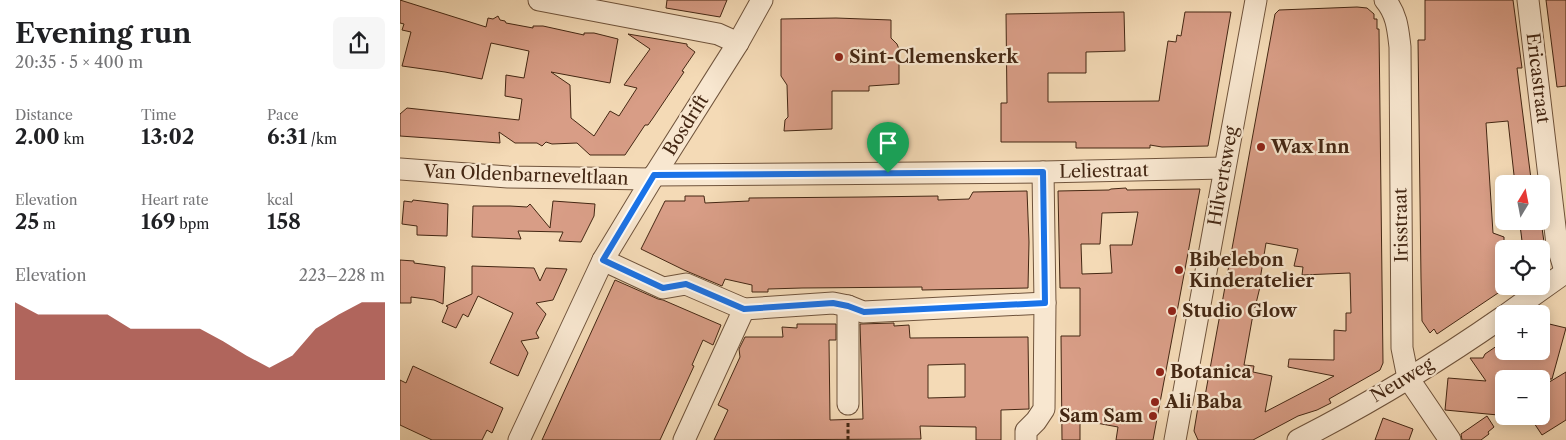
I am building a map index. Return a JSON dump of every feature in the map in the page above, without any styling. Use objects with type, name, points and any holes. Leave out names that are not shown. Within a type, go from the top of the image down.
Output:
[{"type":"street","points":[[539,0],[718,34],[738,43]]},
{"type":"street","name":"Bosdrift","points":[[519,440],[603,260],[738,43],[762,0]]},
{"type":"street","name":"Hilvertsweg","points":[[1176,440],[1256,0]]},
{"type":"street","name":"Irisstraat","points":[[1385,0],[1396,20],[1400,47],[1402,348],[1408,378],[1450,440]]},
{"type":"street","name":"Ericastraat","points":[[1528,0],[1557,244],[1566,273]]},
{"type":"street","name":"Leliestraat","points":[[653,177],[1224,168]]},
{"type":"street","name":"Van Oldenbarneveltlaan","points":[[400,169],[508,177],[653,177]]},
{"type":"street","points":[[1026,440],[1026,431],[1044,409],[1043,172]]},
{"type":"street","points":[[603,260],[663,288],[686,284],[744,309],[833,303],[864,312],[1045,303]]},
{"type":"street","points":[[1520,305],[1566,273]]},
{"type":"street","points":[[848,306],[848,404]]},
{"type":"street","points":[[684,440],[744,309]]},
{"type":"street","name":"Neuweg","points":[[1298,440],[1408,378],[1495,322]]},
{"type":"building","points":[[400,0],[486,27],[488,18],[493,19],[498,16],[500,20],[506,23],[533,28],[533,26],[543,26],[584,35],[584,33],[594,33],[618,39],[610,83],[551,72],[570,85],[571,118],[594,136],[610,111],[619,116],[637,88],[624,85],[650,49],[628,34],[687,44],[695,52],[653,118],[648,125],[645,125],[625,155],[590,155],[577,143],[552,144],[546,142],[542,146],[537,143],[515,143],[499,132],[500,143],[400,136],[400,114],[407,108],[519,120],[522,99],[505,96],[506,75],[524,78],[529,51],[491,43],[482,79],[402,66],[411,32],[402,30],[404,24],[400,23]]},
{"type":"building","points":[[667,0],[727,0],[720,17],[666,8]]},
{"type":"building","points":[[1425,0],[1513,0],[1522,68],[1517,68],[1530,175],[1514,175],[1508,121],[1486,123],[1493,233],[1504,237],[1504,240],[1495,240],[1495,295],[1437,334],[1434,329],[1430,333],[1422,321],[1418,40],[1425,40]]},
{"type":"building","points":[[1546,0],[1566,0],[1566,86],[1557,87]]},
{"type":"building","points":[[1357,7],[1367,8],[1374,14],[1374,19],[1377,19],[1377,29],[1379,29],[1383,363],[1380,370],[1329,399],[1331,403],[1298,416],[1253,440],[1198,440],[1194,431],[1198,407],[1203,407],[1275,14],[1279,10]],"holes":[[[1266,243],[1298,249],[1294,266],[1303,267],[1302,275],[1350,273],[1351,313],[1346,313],[1346,331],[1334,330],[1334,360],[1289,359],[1288,367],[1334,376],[1265,412],[1272,376],[1253,372],[1254,366],[1244,365],[1260,287]]]},
{"type":"building","points":[[1124,12],[1125,51],[1086,52],[1086,73],[1048,73],[1048,102],[1159,101],[1168,41],[1176,42],[1177,35],[1181,36],[1185,12],[1231,12],[1208,146],[1162,147],[1150,145],[1150,148],[1076,148],[1076,142],[1001,142],[1001,103],[1007,103],[1006,14]]},
{"type":"building","name":"Sint-Clemenskerk","points":[[781,19],[891,20],[891,38],[899,49],[899,84],[869,86],[869,91],[832,91],[832,129],[784,131],[785,120],[788,117],[787,85],[781,76]]},
{"type":"building","points":[[1200,189],[1153,440],[1116,440],[1118,427],[1080,420],[1080,440],[1062,440],[1061,336],[1080,336],[1080,288],[1060,288],[1058,191]],"holes":[[[1138,212],[1132,245],[1110,245],[1112,273],[1082,274],[1081,244],[1100,244],[1102,213]]]},
{"type":"building","points":[[1027,191],[1028,288],[922,290],[922,287],[802,288],[768,289],[768,292],[752,292],[752,285],[725,279],[722,286],[641,249],[665,201],[685,201],[685,196],[704,196],[705,203],[749,201],[749,198],[938,196],[938,200],[969,199],[973,192]]},
{"type":"building","points":[[413,200],[448,204],[447,236],[417,235],[417,226],[402,224],[404,201],[412,202]]},
{"type":"building","points":[[553,201],[595,204],[594,216],[581,242],[559,241],[563,232],[518,231],[521,239],[472,237],[473,206],[527,207],[530,204],[550,228]]},
{"type":"building","points":[[1521,230],[1542,230],[1544,240],[1522,240]]},
{"type":"building","points":[[400,260],[445,267],[443,304],[434,300],[411,297],[411,303],[400,303]]},
{"type":"building","points":[[472,266],[534,268],[540,281],[546,268],[567,269],[553,300],[536,303],[546,314],[536,333],[539,338],[521,341],[528,353],[518,376],[490,363],[513,313],[478,296],[468,317],[463,314],[456,328],[442,322],[448,307],[446,306],[472,294]]},
{"type":"building","points":[[615,280],[721,325],[713,345],[703,340],[692,365],[694,366],[660,440],[542,440]]},
{"type":"building","points":[[894,323],[894,326],[909,325],[910,338],[1028,337],[1029,409],[1001,410],[1001,440],[976,440],[976,427],[920,426],[921,439],[714,440],[728,410],[718,405],[740,357],[739,349],[745,337],[783,337],[782,327],[797,328],[797,324],[836,324],[836,340],[829,340],[830,420],[863,419],[860,324]],"holes":[[[965,364],[965,397],[928,398],[928,365]]]},
{"type":"building","points":[[1550,324],[1566,328],[1552,379],[1550,379],[1550,370],[1495,370],[1495,415],[1445,410],[1448,378],[1486,381],[1470,358],[1483,358],[1485,354],[1495,347],[1495,360],[1550,360]]},
{"type":"building","points":[[413,366],[503,408],[492,433],[487,430],[482,440],[432,440],[400,425],[400,380],[406,383]]},
{"type":"building","points":[[1566,372],[1566,420],[1542,435],[1535,425],[1550,425],[1550,382]]},
{"type":"building","points":[[1487,416],[1494,427],[1488,432],[1489,434],[1481,440],[1462,440],[1461,434]]},
{"type":"building","points":[[1383,418],[1413,429],[1409,440],[1375,440]]},
{"type":"place","name":"Sint-Clemenskerk","points":[[839,57]]},
{"type":"place","name":"Wax Inn","points":[[1261,147]]},
{"type":"place","name":"Bibelebon Kinderatelier","points":[[1179,270]]},
{"type":"place","name":"Studio Glow","points":[[1172,311]]},
{"type":"place","name":"Botanica","points":[[1160,372]]},
{"type":"place","name":"Ali Baba","points":[[1155,402]]},
{"type":"place","name":"Sam Sam","points":[[1153,416]]},
{"type":"route","points":[[1043,172],[1045,303],[864,312],[833,303],[744,309],[686,284],[663,288],[603,260],[654,175],[888,173],[1043,172]]}]
